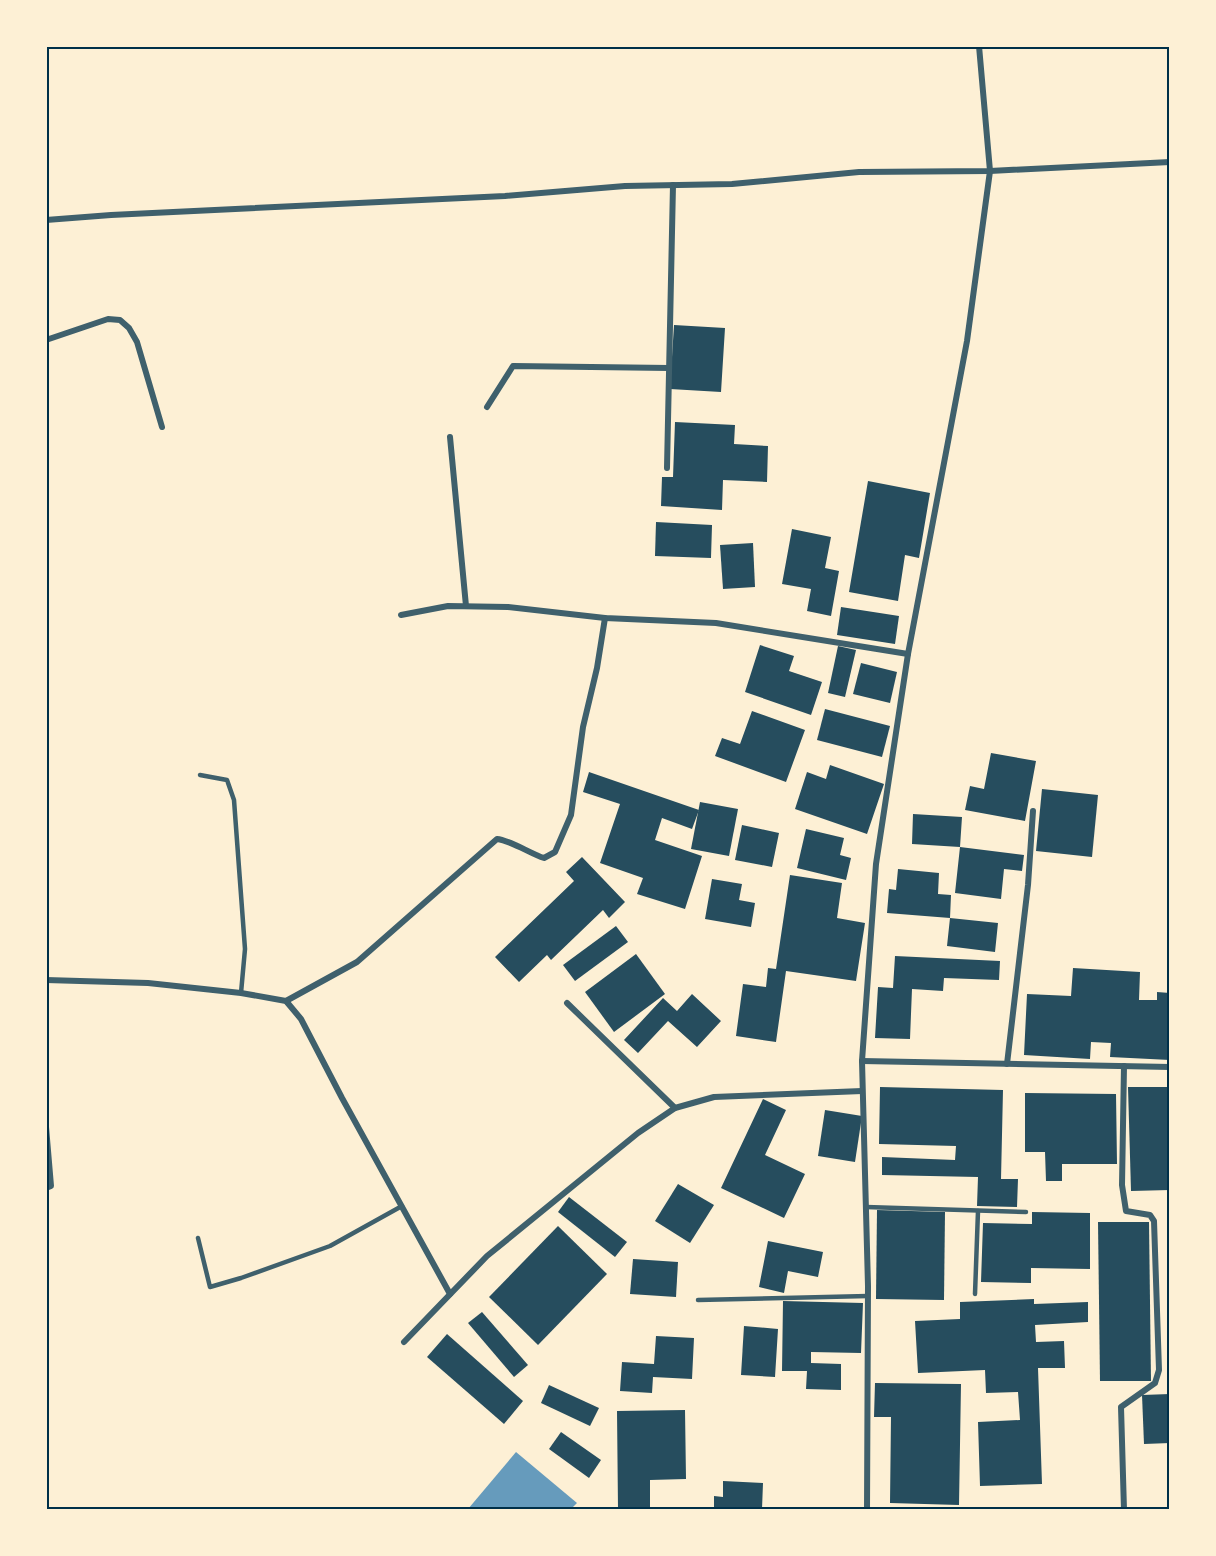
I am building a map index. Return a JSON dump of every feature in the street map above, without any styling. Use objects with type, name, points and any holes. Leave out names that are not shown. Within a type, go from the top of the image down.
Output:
[{"type":"street","points":[[867,1509],[868,1296],[862,1061],[876,864],[908,654],[967,341],[990,171],[979,46]]},
{"type":"street","points":[[46,220],[371,203],[625,186],[732,184],[859,172],[990,171],[1170,162]]},
{"type":"street","points":[[667,468],[673,185]]},
{"type":"street","points":[[46,340],[108,319],[120,320],[129,328],[137,342],[162,427]]},
{"type":"street","points":[[487,407],[513,366],[669,368]]},
{"type":"street","points":[[450,437],[466,606]]},
{"type":"street","points":[[401,615],[448,606],[508,607],[605,618],[716,623],[908,654]]},
{"type":"street","points":[[46,980],[148,983],[241,993],[286,1001],[357,962],[497,840],[503,840],[530,854],[544,858],[555,852],[571,814],[583,727],[597,668],[605,618]]},
{"type":"street","points":[[1007,1064],[1028,885],[1033,811]]},
{"type":"street","points":[[286,1001],[301,1019],[450,1294]]},
{"type":"street","points":[[567,1003],[675,1108]]},
{"type":"street","points":[[862,1061],[1170,1067]]},
{"type":"street","points":[[1124,1066],[1122,1185],[1126,1211],[1150,1215],[1154,1221],[1159,1370],[1155,1383],[1121,1407],[1124,1509]]},
{"type":"street","points":[[404,1342],[496,1249],[638,1133],[675,1108],[714,1097],[862,1091]]},
{"type":"street","points":[[46,1128],[51,1186],[46,1188]]},
{"type":"lane","points":[[200,775],[227,780],[234,800],[245,949],[241,993]]},
{"type":"lane","points":[[198,1239],[210,1287],[330,1246],[402,1206]]},
{"type":"lane","points":[[866,1207],[1026,1212]]},
{"type":"lane","points":[[975,1294],[978,1211]]},
{"type":"lane","points":[[698,1300],[868,1296]]},
{"type":"water","points":[[516,1452],[577,1503],[571,1509],[468,1509]]},
{"type":"building","points":[[674,325],[725,328],[721,392],[670,389]]},
{"type":"building","points":[[675,422],[735,425],[734,444],[768,446],[767,482],[723,480],[722,510],[661,506],[662,477],[673,477]]},
{"type":"building","points":[[868,481],[930,493],[919,558],[905,555],[898,601],[849,592]]},
{"type":"building","points":[[656,522],[712,525],[711,558],[655,556]]},
{"type":"building","points":[[792,529],[831,537],[825,568],[839,571],[831,616],[807,611],[811,589],[782,584]]},
{"type":"building","points":[[753,543],[755,587],[723,589],[720,545]]},
{"type":"building","points":[[841,607],[899,616],[895,644],[837,635]]},
{"type":"building","points":[[760,645],[794,656],[789,671],[822,682],[811,715],[745,692]]},
{"type":"building","points":[[838,646],[856,650],[845,697],[828,693]]},
{"type":"building","points":[[861,663],[897,672],[890,703],[853,694]]},
{"type":"building","points":[[825,709],[890,726],[882,757],[817,740]]},
{"type":"building","points":[[752,711],[805,730],[786,782],[715,756],[722,738],[740,744]]},
{"type":"building","points":[[991,753],[1036,761],[1025,821],[965,810],[970,786],[984,789]]},
{"type":"building","points":[[830,765],[884,784],[867,834],[795,809],[807,772],[826,779]]},
{"type":"building","points":[[589,772],[699,810],[692,829],[662,818],[655,840],[702,856],[685,909],[637,894],[643,878],[600,863],[620,804],[583,792]]},
{"type":"building","points":[[1042,789],[1098,795],[1092,857],[1036,851]]},
{"type":"building","points":[[700,802],[738,809],[729,856],[691,849]]},
{"type":"building","points":[[913,814],[962,817],[960,847],[912,844]]},
{"type":"building","points":[[742,825],[779,833],[772,867],[735,860]]},
{"type":"building","points":[[806,829],[844,838],[840,855],[851,858],[846,880],[797,868]]},
{"type":"building","points":[[960,847],[1024,855],[1022,871],[1004,869],[1001,899],[955,893]]},
{"type":"building","points":[[582,857],[625,902],[609,918],[603,910],[551,960],[547,955],[519,982],[495,957],[574,881],[566,872]]},
{"type":"building","points":[[898,869],[939,873],[938,894],[951,895],[950,918],[887,913],[889,889],[896,890]]},
{"type":"building","points":[[790,875],[842,883],[837,918],[865,923],[856,981],[786,971],[776,1042],[736,1036],[743,984],[766,987],[768,968],[776,969]]},
{"type":"building","points":[[712,879],[742,884],[739,900],[755,903],[751,927],[705,919]]},
{"type":"building","points":[[950,918],[998,923],[995,952],[947,946]]},
{"type":"building","points":[[616,926],[628,942],[575,981],[563,965]]},
{"type":"building","points":[[636,954],[665,994],[614,1032],[585,992]]},
{"type":"building","points":[[895,956],[1000,961],[999,980],[944,978],[943,991],[912,989],[910,1039],[875,1038],[878,987],[893,988]]},
{"type":"building","points":[[1073,968],[1140,972],[1139,1000],[1157,1000],[1157,992],[1170,993],[1170,1060],[1110,1057],[1111,1043],[1091,1042],[1090,1059],[1024,1055],[1027,994],[1071,996]]},
{"type":"building","points":[[692,994],[721,1021],[697,1047],[668,1021],[638,1053],[624,1040],[663,998],[677,1011]]},
{"type":"building","points":[[880,1087],[1003,1090],[1001,1179],[1018,1179],[1017,1207],[977,1206],[978,1177],[882,1175],[882,1157],[955,1160],[956,1146],[879,1144]]},
{"type":"building","points":[[1128,1087],[1170,1087],[1170,1190],[1131,1191]]},
{"type":"building","points":[[1025,1093],[1116,1094],[1117,1164],[1062,1164],[1062,1181],[1046,1181],[1045,1152],[1025,1152]]},
{"type":"building","points":[[763,1099],[786,1110],[765,1155],[805,1174],[784,1218],[721,1188]]},
{"type":"building","points":[[825,1110],[862,1116],[855,1162],[818,1156]]},
{"type":"building","points":[[678,1184],[714,1205],[690,1243],[655,1221]]},
{"type":"building","points":[[569,1197],[627,1242],[615,1257],[558,1212]]},
{"type":"building","points":[[877,1210],[945,1212],[944,1300],[876,1299]]},
{"type":"building","points":[[1032,1212],[1090,1213],[1090,1269],[1031,1268],[1031,1283],[981,1282],[983,1223],[1032,1224]]},
{"type":"building","points":[[1098,1222],[1149,1222],[1151,1381],[1100,1381]]},
{"type":"building","points":[[558,1226],[607,1274],[538,1345],[489,1297]]},
{"type":"building","points":[[768,1241],[823,1252],[818,1277],[788,1271],[784,1293],[759,1287]]},
{"type":"building","points":[[633,1259],[678,1262],[676,1297],[630,1294]]},
{"type":"building","points":[[1034,1299],[1034,1304],[1088,1302],[1088,1322],[1035,1325],[1036,1342],[1064,1341],[1065,1368],[1038,1368],[1042,1484],[980,1486],[978,1422],[1020,1420],[1018,1392],[986,1393],[985,1370],[918,1373],[915,1321],[960,1319],[960,1302]]},
{"type":"building","points":[[783,1301],[863,1303],[861,1353],[811,1352],[811,1363],[841,1364],[841,1390],[806,1389],[807,1371],[782,1371]]},
{"type":"building","points":[[482,1312],[528,1365],[514,1377],[468,1323]]},
{"type":"building","points":[[744,1326],[778,1329],[775,1377],[741,1375]]},
{"type":"building","points":[[447,1334],[523,1401],[504,1424],[427,1357]]},
{"type":"building","points":[[656,1336],[694,1338],[692,1379],[653,1377],[652,1393],[620,1391],[622,1362],[654,1364]]},
{"type":"building","points":[[875,1383],[961,1384],[959,1505],[890,1503],[891,1417],[874,1417]]},
{"type":"building","points":[[549,1385],[599,1408],[590,1426],[541,1403]]},
{"type":"building","points":[[1170,1394],[1170,1443],[1144,1444],[1142,1395]]},
{"type":"building","points":[[685,1410],[686,1479],[650,1480],[650,1509],[618,1509],[617,1411]]},
{"type":"building","points":[[561,1432],[601,1460],[589,1478],[549,1449]]},
{"type":"building","points":[[723,1481],[763,1483],[762,1509],[714,1509],[714,1496],[723,1497]]}]
